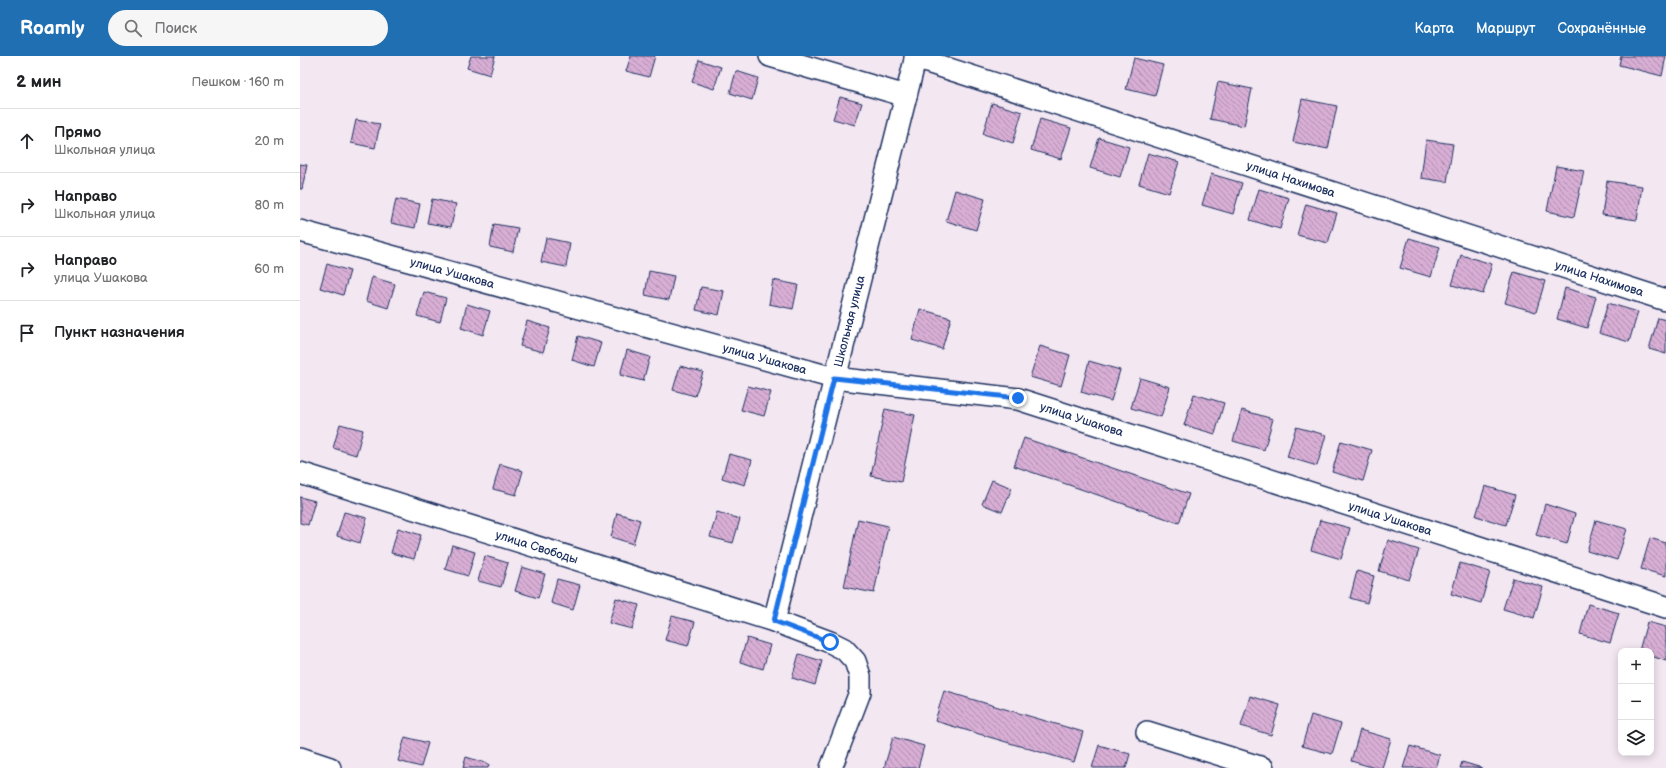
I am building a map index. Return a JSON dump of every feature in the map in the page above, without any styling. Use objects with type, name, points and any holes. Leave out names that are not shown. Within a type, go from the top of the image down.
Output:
[{"type":"street","points":[[770,56],[906,96]]},
{"type":"street","name":"Школьная улица","points":[[774,621],[915,57]]},
{"type":"street","name":"улица Нахимова","points":[[915,57],[1666,300]]},
{"type":"street","name":"улица Ушакова","points":[[300,231],[834,378],[1018,398],[1666,608]]},
{"type":"street","name":"улица Свободы","points":[[300,473],[774,621]]},
{"type":"street","points":[[774,621],[830,642],[844,649],[855,661],[860,676],[860,692],[831,768]]},
{"type":"street","points":[[1147,732],[1263,768]]},
{"type":"street","points":[[300,758],[330,768]]},
{"type":"building","points":[[471,56],[495,56],[490,75],[467,68]]},
{"type":"building","points":[[631,56],[655,56],[649,77],[626,71]]},
{"type":"building","points":[[1621,56],[1666,56],[1662,76],[1619,65]]},
{"type":"building","points":[[1134,58],[1163,65],[1155,96],[1126,89]]},
{"type":"building","points":[[699,60],[721,67],[714,89],[692,82]]},
{"type":"building","points":[[736,71],[758,78],[752,100],[730,93]]},
{"type":"building","points":[[1218,82],[1252,89],[1244,126],[1210,119]]},
{"type":"building","points":[[840,97],[862,103],[855,125],[833,119]]},
{"type":"building","points":[[1302,99],[1337,106],[1328,149],[1293,142]]},
{"type":"building","points":[[992,103],[1022,112],[1013,143],[983,134]]},
{"type":"building","points":[[1040,119],[1071,128],[1061,159],[1031,150]]},
{"type":"building","points":[[356,120],[380,124],[375,148],[351,143]]},
{"type":"building","points":[[1099,138],[1129,147],[1120,177],[1090,168]]},
{"type":"building","points":[[1426,140],[1453,144],[1447,182],[1421,178]]},
{"type":"building","points":[[1148,153],[1179,162],[1169,193],[1139,184]]},
{"type":"building","points":[[300,164],[307,165],[302,189],[300,189]]},
{"type":"building","points":[[1556,166],[1584,171],[1574,217],[1547,211]]},
{"type":"building","points":[[1211,174],[1242,183],[1233,214],[1202,205]]},
{"type":"building","points":[[1607,181],[1642,186],[1637,220],[1602,215]]},
{"type":"building","points":[[1259,189],[1289,198],[1280,229],[1250,220]]},
{"type":"building","points":[[955,190],[985,199],[976,230],[946,221]]},
{"type":"building","points":[[396,199],[420,204],[415,228],[391,223]]},
{"type":"building","points":[[432,199],[456,204],[451,227],[427,223]]},
{"type":"building","points":[[1306,204],[1337,213],[1328,243],[1297,235]]},
{"type":"building","points":[[494,224],[518,228],[513,252],[490,247]]},
{"type":"building","points":[[546,238],[570,243],[566,267],[541,262]]},
{"type":"building","points":[[1409,238],[1440,247],[1431,277],[1400,268]]},
{"type":"building","points":[[1461,255],[1492,264],[1483,294],[1452,285]]},
{"type":"building","points":[[327,264],[350,271],[343,295],[320,288]]},
{"type":"building","points":[[649,271],[674,276],[669,300],[645,295]]},
{"type":"building","points":[[1514,272],[1545,281],[1536,312],[1505,303]]},
{"type":"building","points":[[372,277],[395,284],[388,308],[366,301]]},
{"type":"building","points":[[773,280],[798,285],[793,309],[769,304]]},
{"type":"building","points":[[701,287],[724,291],[719,315],[696,310]]},
{"type":"building","points":[[1565,288],[1596,297],[1587,328],[1557,319]]},
{"type":"building","points":[[424,292],[446,298],[440,322],[417,316]]},
{"type":"building","points":[[1608,303],[1638,312],[1629,342],[1599,333]]},
{"type":"building","points":[[467,304],[490,311],[483,335],[461,328]]},
{"type":"building","points":[[920,309],[951,318],[942,349],[912,340]]},
{"type":"building","points":[[1658,318],[1666,320],[1666,354],[1649,349]]},
{"type":"building","points":[[527,321],[550,328],[543,352],[520,346]]},
{"type":"building","points":[[578,336],[601,343],[594,367],[572,360]]},
{"type":"building","points":[[1040,346],[1070,355],[1061,386],[1030,377]]},
{"type":"building","points":[[627,350],[650,357],[643,381],[620,375]]},
{"type":"building","points":[[1089,361],[1120,370],[1111,401],[1081,392]]},
{"type":"building","points":[[680,366],[703,372],[695,396],[673,390]]},
{"type":"building","points":[[1140,378],[1170,387],[1161,417],[1131,408]]},
{"type":"building","points":[[748,386],[771,392],[764,416],[741,410]]},
{"type":"building","points":[[1194,394],[1224,403],[1215,434],[1184,425]]},
{"type":"building","points":[[885,409],[915,415],[901,482],[871,476]]},
{"type":"building","points":[[1242,410],[1273,419],[1264,450],[1233,441]]},
{"type":"building","points":[[340,424],[363,430],[356,455],[333,448]]},
{"type":"building","points":[[1296,427],[1326,435],[1317,466],[1287,457]]},
{"type":"building","points":[[1024,438],[1189,494],[1179,523],[1014,466]]},
{"type":"building","points":[[1341,441],[1372,450],[1363,481],[1332,472]]},
{"type":"building","points":[[729,454],[752,460],[745,485],[722,478]]},
{"type":"building","points":[[500,464],[523,471],[516,495],[493,489]]},
{"type":"building","points":[[992,480],[1012,488],[1002,512],[982,504]]},
{"type":"building","points":[[1485,486],[1515,495],[1506,525],[1476,516]]},
{"type":"building","points":[[300,497],[315,501],[308,525],[300,523]]},
{"type":"building","points":[[1545,504],[1575,514],[1567,544],[1536,535]]},
{"type":"building","points":[[344,512],[367,518],[360,543],[337,536]]},
{"type":"building","points":[[717,512],[740,519],[733,543],[710,537]]},
{"type":"building","points":[[617,513],[640,520],[633,544],[611,537]]},
{"type":"building","points":[[858,519],[888,526],[874,593],[844,587]]},
{"type":"building","points":[[1320,520],[1350,528],[1341,559],[1311,550]]},
{"type":"building","points":[[1596,520],[1627,529],[1617,560],[1587,551]]},
{"type":"building","points":[[398,528],[421,535],[414,559],[391,553]]},
{"type":"building","points":[[1650,538],[1666,543],[1666,576],[1641,569]]},
{"type":"building","points":[[1388,540],[1419,550],[1409,580],[1379,571]]},
{"type":"building","points":[[452,545],[475,552],[468,576],[445,569]]},
{"type":"building","points":[[485,556],[508,563],[501,587],[478,581]]},
{"type":"building","points":[[1460,563],[1490,572],[1481,603],[1451,594]]},
{"type":"building","points":[[522,567],[545,574],[538,598],[515,591]]},
{"type":"building","points":[[1357,571],[1374,576],[1367,603],[1350,598]]},
{"type":"building","points":[[1513,578],[1543,587],[1534,618],[1503,609]]},
{"type":"building","points":[[557,579],[580,585],[573,610],[551,603]]},
{"type":"building","points":[[616,598],[639,605],[632,629],[609,623]]},
{"type":"building","points":[[1588,604],[1619,613],[1610,643],[1580,634]]},
{"type":"building","points":[[672,616],[695,622],[688,646],[665,640]]},
{"type":"building","points":[[1647,622],[1666,627],[1666,661],[1654,657],[1654,648],[1640,648]]},
{"type":"building","points":[[747,638],[770,645],[763,669],[740,662]]},
{"type":"building","points":[[799,654],[822,661],[815,685],[792,678]]},
{"type":"building","points":[[944,691],[1083,732],[1074,762],[935,721]]},
{"type":"building","points":[[1250,696],[1280,705],[1271,735],[1241,726]]},
{"type":"building","points":[[1311,715],[1341,724],[1332,754],[1302,746]]},
{"type":"building","points":[[1360,730],[1391,739],[1382,768],[1375,768],[1351,761]]},
{"type":"building","points":[[405,737],[428,743],[421,767],[398,761]]},
{"type":"building","points":[[893,737],[924,746],[918,768],[884,768]]},
{"type":"building","points":[[1099,745],[1130,754],[1126,768],[1092,768]]},
{"type":"building","points":[[1410,746],[1440,755],[1436,768],[1403,768]]},
{"type":"building","points":[[466,757],[489,764],[488,768],[463,768]]},
{"type":"building","points":[[1462,762],[1482,768],[1460,768]]},
{"type":"route","points":[[830,642],[774,621],[834,378],[1018,398]]}]
